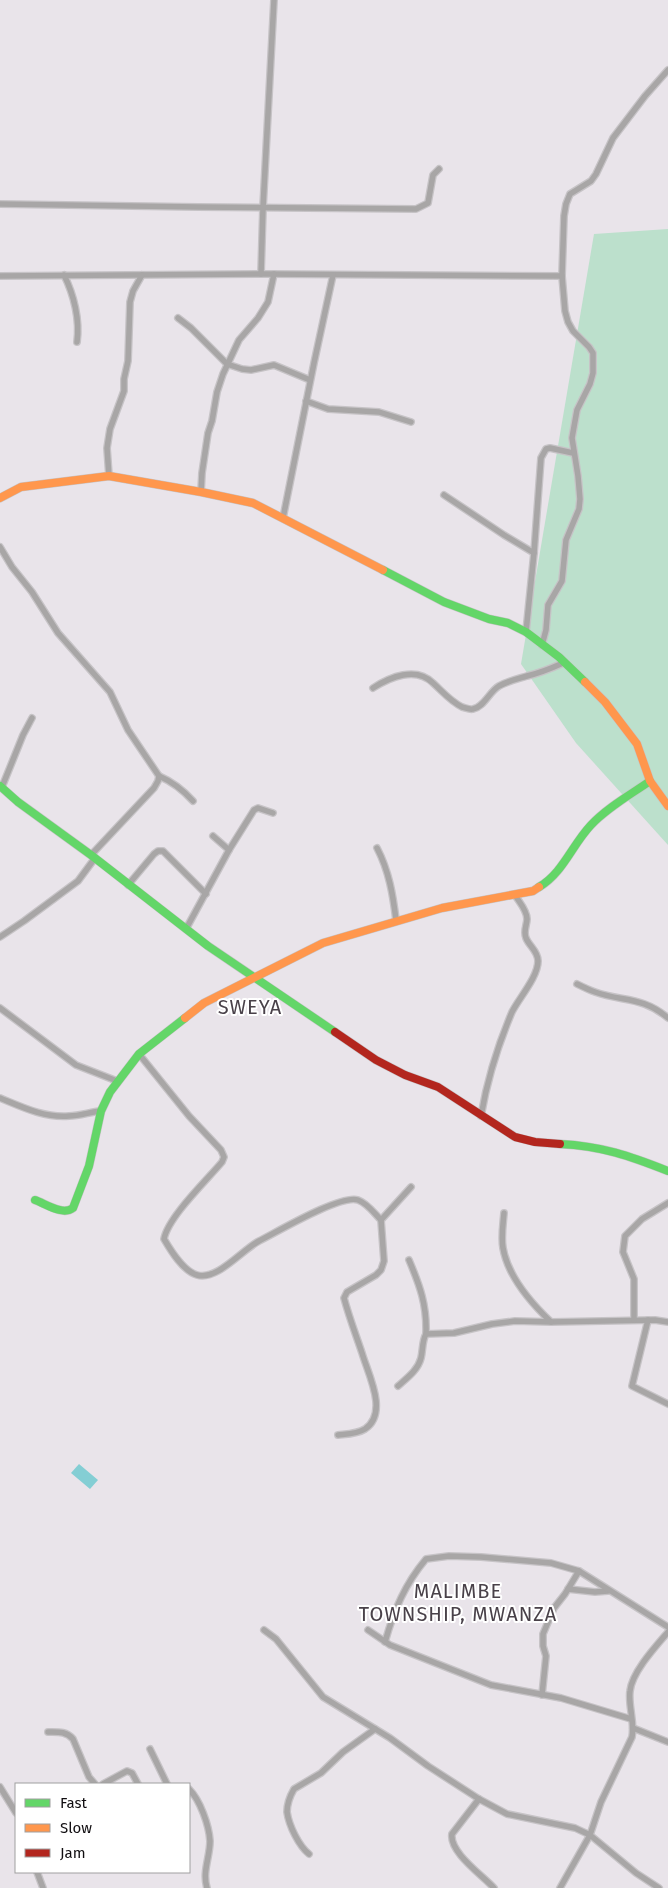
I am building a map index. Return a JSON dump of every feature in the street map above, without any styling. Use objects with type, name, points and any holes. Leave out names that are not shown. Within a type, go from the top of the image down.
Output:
[{"type":"street","points":[[261,274],[274,0]]},
{"type":"street","points":[[542,645],[546,630],[548,605],[562,582],[566,540],[579,510],[578,476],[572,438],[577,410],[590,384],[594,363],[593,353],[589,346],[580,339],[568,322],[562,276],[564,216],[570,194],[591,181],[614,138],[645,96],[668,70]]},
{"type":"street","points":[[0,204],[416,209],[428,203],[433,175],[439,169]]},
{"type":"street","points":[[0,276],[274,274],[562,276]]},
{"type":"street","points":[[201,492],[208,433],[217,392],[227,364],[239,340],[258,318],[268,302],[274,274]]},
{"type":"street","points":[[64,275],[72,291],[78,331],[77,342]]},
{"type":"street","points":[[109,476],[107,448],[110,429],[124,390],[124,379],[128,361],[130,302],[142,275]]},
{"type":"street","points":[[284,518],[310,380],[334,275]]},
{"type":"street","points":[[178,318],[191,328],[227,364],[251,370],[274,365],[310,380]]},
{"type":"street","points":[[306,401],[328,409],[379,412],[411,422]]},
{"type":"street","points":[[526,632],[543,452],[550,448],[573,453]]},
{"type":"street","points":[[0,498],[20,487],[29,485],[109,476],[253,503],[444,602],[489,619],[508,623],[526,632],[559,657],[606,702],[637,744],[650,781],[668,806]]},
{"type":"street","points":[[444,495],[534,553]]},
{"type":"street","points":[[0,547],[58,633],[110,692],[128,730],[159,776],[170,780],[193,801]]},
{"type":"street","points":[[373,688],[395,676],[414,675],[432,681],[448,698],[457,704],[467,709],[474,709],[480,706],[491,691],[497,687],[564,663]]},
{"type":"street","points":[[32,718],[22,736],[1,786],[18,802],[93,856],[214,951],[376,1060],[405,1075],[438,1087],[515,1137],[536,1142],[601,1148],[668,1171]]},
{"type":"street","points":[[0,936],[23,922],[78,881],[93,856],[154,788],[159,776]]},
{"type":"street","points":[[35,1200],[63,1212],[73,1208],[89,1166],[101,1110],[117,1081],[139,1054],[204,1003],[323,943],[442,908],[503,895],[515,895],[533,891],[546,883],[567,859],[591,825],[650,781]]},
{"type":"street","points":[[186,929],[229,850],[254,810],[258,808],[273,813]]},
{"type":"street","points":[[213,836],[229,850]]},
{"type":"street","points":[[377,848],[384,863],[393,894],[396,920]]},
{"type":"street","points":[[128,885],[154,854],[158,851],[163,851],[206,894]]},
{"type":"street","points":[[481,1116],[487,1084],[506,1029],[513,1011],[535,973],[538,961],[537,955],[525,937],[527,919],[525,910],[515,895]]},
{"type":"street","points":[[577,984],[596,992],[648,1005],[668,1018]]},
{"type":"street","points":[[0,1008],[76,1065],[117,1081]]},
{"type":"street","points":[[139,1054],[179,1104],[221,1150],[224,1157],[222,1162],[174,1217],[165,1232],[164,1239],[172,1252],[191,1272],[199,1276],[208,1276],[222,1269],[260,1241],[323,1208],[351,1199],[364,1203],[381,1220],[384,1261],[381,1270],[347,1292],[344,1298],[364,1362],[371,1376],[376,1412],[372,1422],[365,1429],[338,1436]]},
{"type":"street","points":[[0,1098],[23,1108],[58,1116],[76,1116],[101,1110]]},
{"type":"street","points":[[381,1220],[411,1187]]},
{"type":"street","points":[[634,1320],[634,1279],[623,1252],[626,1236],[632,1227],[642,1219],[668,1203]]},
{"type":"street","points":[[504,1213],[503,1251],[512,1272],[523,1292],[552,1322]]},
{"type":"street","points":[[398,1386],[413,1372],[421,1360],[426,1334],[426,1314],[421,1289],[409,1260]]},
{"type":"street","points":[[648,1320],[632,1386],[668,1404]]},
{"type":"street","points":[[426,1334],[454,1333],[515,1321],[648,1320],[668,1322]]},
{"type":"street","points":[[385,1642],[392,1617],[401,1596],[426,1559],[448,1556],[551,1563],[579,1570],[668,1627]]},
{"type":"street","points":[[542,1695],[546,1656],[543,1646],[543,1634],[554,1608],[579,1570]]},
{"type":"street","points":[[568,1589],[594,1592],[608,1590]]},
{"type":"street","points":[[264,1630],[276,1639],[323,1697],[375,1729],[479,1799],[507,1814],[575,1828],[590,1835],[636,1873],[659,1888]]},
{"type":"street","points":[[368,1630],[385,1642],[491,1685],[561,1698],[631,1719]]},
{"type":"street","points":[[560,1888],[590,1835],[601,1802],[628,1748],[633,1728],[630,1690],[634,1678],[668,1632]]},
{"type":"street","points":[[633,1728],[668,1742]]},
{"type":"street","points":[[309,1854],[299,1842],[287,1812],[288,1803],[294,1789],[321,1773],[354,1743],[375,1729]]},
{"type":"street","points":[[48,1732],[68,1734],[73,1739],[89,1777],[94,1783]]},
{"type":"street","points":[[150,1749],[167,1783]]},
{"type":"street","points":[[105,1783],[127,1771],[132,1773],[137,1783]]},
{"type":"street","points":[[0,1787],[15,1810]]},
{"type":"street","points":[[190,1790],[194,1795],[208,1828],[210,1841],[205,1874],[207,1888]]},
{"type":"street","points":[[479,1799],[452,1834],[451,1840],[457,1852],[494,1888]]},
{"type":"street","points":[[37,1873],[43,1888]]},
{"type":"green space","points":[[668,229],[668,845],[576,743],[521,664],[594,234]]},
{"type":"water","points":[[79,1464],[98,1480],[90,1489],[71,1473]]},
{"type":"traffic: fast","points":[[383,570],[444,602],[489,619],[508,623],[526,632],[559,657],[585,682]]},
{"type":"traffic: fast","points":[[539,887],[561,867],[591,825],[612,807],[650,781]]},
{"type":"traffic: fast","points":[[0,786],[18,802],[91,855],[208,946],[335,1032]]},
{"type":"traffic: fast","points":[[35,1200],[59,1210],[64,1211],[73,1208],[89,1166],[101,1111],[110,1092],[139,1054],[185,1018]]},
{"type":"traffic: fast","points":[[560,1144],[589,1147],[616,1153],[668,1171]]},
{"type":"traffic: slow","points":[[0,498],[21,487],[109,476],[201,492],[253,503],[383,570]]},
{"type":"traffic: slow","points":[[585,682],[605,702],[637,744],[650,781],[668,806]]},
{"type":"traffic: slow","points":[[185,1018],[204,1003],[323,943],[442,908],[533,891],[539,887]]},
{"type":"traffic: jam","points":[[335,1032],[376,1060],[405,1075],[438,1087],[515,1137],[535,1142],[560,1144]]},
{"type":"district","name":"SWEYA","points":[[250,1007]]},
{"type":"district","name":"MALIMBE TOWNSHIP, MWANZA","points":[[458,1602]]}]
